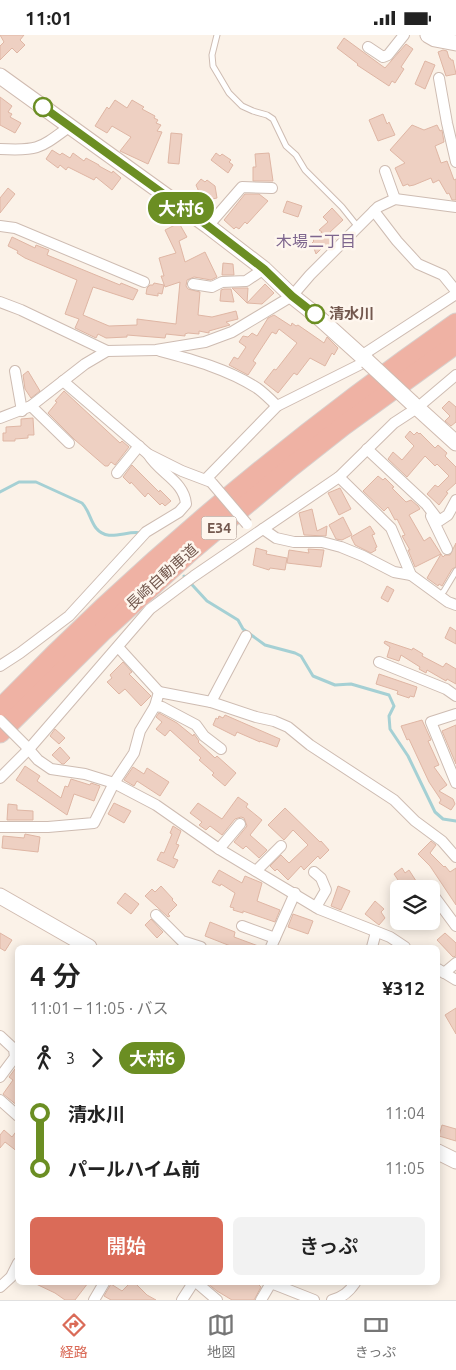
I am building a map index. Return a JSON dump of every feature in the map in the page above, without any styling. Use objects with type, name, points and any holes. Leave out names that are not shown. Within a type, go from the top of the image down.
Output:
[{"type":"highway","name":"長崎自動車道","points":[[0,709],[109,603],[212,510],[337,408],[456,323]]},
{"type":"highway","name":"長崎自動車道","points":[[0,733],[102,632],[191,551],[335,432],[456,344]]},
{"type":"street","points":[[368,47],[384,57],[388,55],[404,35]]},
{"type":"street","points":[[428,35],[454,45]]},
{"type":"street","points":[[0,76],[208,226],[264,269],[456,443]]},
{"type":"street","points":[[439,77],[456,162]]},
{"type":"street","points":[[0,149],[29,150],[42,146],[69,127]]},
{"type":"street","points":[[385,171],[395,199]]},
{"type":"street","points":[[208,226],[242,187],[272,188]]},
{"type":"street","points":[[0,302],[107,351],[156,350],[205,342],[232,332],[292,296],[310,275],[378,207],[395,199],[456,207]]},
{"type":"street","points":[[209,481],[277,406],[364,358],[456,293],[443,275],[418,264],[374,211]]},
{"type":"street","points":[[0,226],[15,228],[144,281]]},
{"type":"street","points":[[193,285],[212,287],[222,282],[246,281],[264,269]]},
{"type":"street","points":[[156,350],[199,361],[226,372],[258,389],[277,406]]},
{"type":"street","points":[[0,418],[26,409],[85,364],[107,351]]},
{"type":"street","points":[[15,371],[26,409],[69,443]]},
{"type":"street","points":[[0,779],[26,746],[118,647],[150,609],[182,584],[339,477],[414,405],[456,375]]},
{"type":"street","points":[[63,381],[148,454],[182,471],[209,481],[247,524],[259,532],[276,539],[322,542],[341,547],[394,572],[411,575],[456,605]]},
{"type":"street","points":[[117,473],[139,446]]},
{"type":"street","points":[[367,449],[426,504],[439,521],[448,515],[456,500]]},
{"type":"street","points":[[0,665],[20,653],[69,616],[146,532],[179,512],[186,504],[182,488],[161,471],[148,454]]},
{"type":"street","points":[[339,477],[392,529],[411,575]]},
{"type":"street","points":[[426,504],[447,549]]},
{"type":"street","points":[[211,702],[246,636]]},
{"type":"street","points":[[118,647],[159,692],[211,702],[288,727],[310,745],[394,799],[415,821],[442,841],[456,857]]},
{"type":"street","points":[[379,662],[446,689],[456,696]]},
{"type":"street","points":[[0,827],[48,827],[94,823],[114,783],[134,753],[140,731],[155,707],[159,692]]},
{"type":"street","points":[[155,707],[162,707],[196,725],[204,736],[222,749]]},
{"type":"street","points":[[456,714],[431,722],[456,783]]},
{"type":"street","points":[[0,720],[38,760],[51,769],[85,774],[114,783],[156,805],[220,849],[316,907],[390,937],[402,945]]},
{"type":"street","points":[[220,849],[240,824]]},
{"type":"street","points":[[256,871],[281,846]]},
{"type":"street","points":[[314,873],[321,878],[326,890],[316,907]]},
{"type":"street","points":[[242,926],[273,943],[295,893]]},
{"type":"street","points":[[0,896],[86,945]]},
{"type":"street","points":[[440,904],[456,926]]},
{"type":"street","points":[[156,915],[182,941],[194,945]]},
{"type":"street","points":[[373,945],[376,932]]},
{"type":"street","points":[[441,971],[456,963]]},
{"type":"street","points":[[441,971],[456,980]]},
{"type":"street","points":[[0,1036],[14,1049],[15,1057],[0,1077]]},
{"type":"street","points":[[0,1100],[15,1113]]},
{"type":"street","points":[[440,1153],[456,1161]]},
{"type":"street","points":[[0,1287],[10,1277],[15,1268]]},
{"type":"street","points":[[94,1300],[103,1285]]},
{"type":"street","points":[[182,1300],[192,1285]]},
{"type":"street","points":[[200,1285],[217,1300]]},
{"type":"street","points":[[261,1300],[270,1285]]},
{"type":"street","points":[[276,1285],[314,1300]]},
{"type":"street","points":[[332,1300],[341,1297],[354,1285]]},
{"type":"lane","points":[[217,35],[212,55],[213,65],[229,93],[242,106],[268,115],[273,119],[286,146],[358,227]]},
{"type":"lane","points":[[439,595],[444,591],[456,571]]},
{"type":"building","points":[[0,35],[24,35],[20,40],[25,45],[17,53],[12,48],[0,60],[0,46],[4,42]]},
{"type":"building","points":[[344,38],[385,68],[406,44],[413,49],[401,67],[404,69],[395,83],[392,81],[389,86],[357,65],[337,48]]},
{"type":"building","points":[[447,51],[449,58],[453,60],[456,74],[446,76],[438,52]]},
{"type":"building","points":[[425,61],[435,65],[425,89],[415,84]]},
{"type":"building","points":[[0,97],[12,106],[8,112],[12,114],[10,117],[21,123],[15,133],[0,125]]},
{"type":"building","points":[[115,100],[127,108],[132,100],[144,107],[142,109],[155,116],[154,118],[158,120],[156,123],[161,125],[157,131],[162,132],[148,164],[120,151],[131,137],[112,126],[107,133],[95,126],[107,107],[109,109]]},
{"type":"building","points":[[383,114],[395,135],[378,141],[369,120]]},
{"type":"building","points":[[412,125],[424,130],[437,125],[440,131],[442,130],[444,142],[435,146],[441,163],[447,161],[454,180],[456,179],[456,200],[452,200],[439,180],[433,183],[431,178],[414,185],[409,186],[408,184],[403,186],[395,168],[405,163],[390,150]]},
{"type":"building","points":[[171,133],[182,134],[179,164],[168,163]]},
{"type":"building","points":[[52,150],[70,158],[73,153],[84,161],[86,158],[112,173],[113,171],[121,178],[112,190],[96,177],[94,180],[68,167],[66,170],[60,165],[58,168],[46,159]]},
{"type":"building","points":[[216,153],[220,156],[222,154],[231,160],[229,162],[233,165],[228,173],[211,160]]},
{"type":"building","points":[[269,153],[273,181],[253,181],[253,167],[256,167],[255,154]]},
{"type":"building","points":[[201,179],[205,182],[207,180],[215,186],[217,198],[203,201],[196,185]]},
{"type":"building","points":[[8,188],[15,194],[0,213],[0,198]]},
{"type":"building","points":[[245,194],[259,194],[268,201],[247,224],[245,222],[239,229],[236,227],[234,229],[224,220]]},
{"type":"building","points":[[287,201],[302,206],[298,217],[283,212]]},
{"type":"building","points":[[332,208],[343,220],[330,232],[336,239],[330,245],[326,247],[325,245],[316,254],[312,243],[313,240],[322,232],[319,230],[328,222],[323,217]]},
{"type":"building","points":[[179,223],[187,237],[179,241],[185,262],[205,252],[217,277],[211,280],[194,277],[187,280],[186,286],[188,289],[200,292],[198,315],[212,317],[236,311],[238,319],[226,322],[230,325],[209,331],[209,333],[199,331],[199,334],[188,333],[185,336],[166,334],[165,338],[127,335],[127,337],[106,338],[98,334],[96,338],[75,328],[79,319],[65,314],[77,280],[25,258],[17,253],[18,251],[8,246],[12,237],[35,248],[36,245],[49,250],[47,255],[120,285],[121,283],[138,290],[133,300],[93,287],[83,315],[109,326],[137,325],[137,319],[176,324],[180,282],[165,287],[161,276],[164,276],[159,258],[176,253],[165,230]]},
{"type":"building","points":[[223,263],[233,264],[234,275],[222,275]]},
{"type":"building","points":[[154,283],[164,285],[162,294],[158,293],[158,296],[146,294],[147,288]]},
{"type":"building","points":[[265,284],[274,293],[262,304],[247,303]]},
{"type":"building","points":[[232,288],[248,288],[247,303]]},
{"type":"building","points":[[231,289],[234,302],[220,301],[221,290]]},
{"type":"building","points":[[274,315],[291,326],[292,323],[296,326],[298,325],[324,343],[327,337],[338,348],[334,355],[332,353],[325,366],[310,358],[297,375],[294,373],[278,393],[264,382],[297,343],[279,329],[276,334],[272,332],[253,361],[256,363],[248,375],[229,365],[234,357],[238,359],[246,347],[239,342],[243,336],[248,337],[252,333],[257,336],[268,318]]},
{"type":"building","points":[[28,371],[40,391],[31,398],[25,389],[23,375]]},
{"type":"building","points":[[64,391],[120,443],[122,441],[129,447],[115,465],[111,462],[108,466],[105,466],[48,413]]},
{"type":"building","points":[[449,401],[456,407],[456,422],[451,426],[445,421],[450,416],[442,408]]},
{"type":"building","points":[[33,418],[34,435],[28,435],[28,438],[15,439],[15,441],[3,441],[3,433],[6,433],[6,427],[21,426],[21,419]]},
{"type":"building","points":[[410,431],[414,435],[417,432],[420,433],[435,448],[438,445],[447,453],[445,456],[456,467],[456,483],[446,492],[448,493],[439,505],[427,494],[435,485],[438,487],[449,476],[437,464],[435,466],[425,456],[407,477],[388,459],[393,452],[402,460],[414,446],[405,437]]},
{"type":"building","points":[[132,465],[159,492],[160,490],[171,501],[165,506],[162,503],[160,505],[148,493],[145,497],[131,482],[130,484],[123,477]]},
{"type":"building","points":[[378,476],[383,480],[385,478],[406,502],[411,500],[418,506],[420,509],[409,515],[424,541],[430,537],[441,554],[415,567],[408,550],[410,550],[402,536],[405,535],[397,519],[395,520],[388,507],[384,511],[363,491]]},
{"type":"building","points":[[340,488],[351,509],[339,515],[328,493]]},
{"type":"building","points":[[312,509],[317,531],[327,526],[326,536],[304,535],[299,513]]},
{"type":"building","points":[[343,517],[352,535],[342,540],[336,539],[329,525]]},
{"type":"building","points":[[370,526],[375,534],[372,535],[377,547],[371,553],[355,545],[351,537]]},
{"type":"building","points":[[456,543],[456,567],[452,569],[442,586],[439,584],[438,586],[427,578],[441,554],[443,557],[450,555]]},
{"type":"building","points":[[256,548],[267,551],[266,554],[287,558],[285,570],[270,568],[269,570],[253,565]]},
{"type":"building","points":[[308,549],[324,550],[321,567],[287,563],[289,550],[309,553]]},
{"type":"building","points":[[387,586],[394,590],[388,602],[381,598]]},
{"type":"building","points":[[450,627],[456,631],[456,644],[445,638]]},
{"type":"building","points":[[385,641],[412,650],[413,648],[423,654],[422,656],[443,667],[446,663],[456,669],[456,684],[447,679],[446,681],[427,670],[426,673],[401,655],[399,661],[387,657],[390,647],[384,643]]},
{"type":"building","points":[[123,662],[132,672],[129,674],[151,696],[141,706],[125,689],[119,694],[107,682],[112,678],[110,675]]},
{"type":"building","points":[[379,674],[417,687],[414,697],[410,696],[409,698],[397,694],[398,691],[376,684]]},
{"type":"building","points":[[159,713],[177,723],[193,736],[194,734],[198,742],[215,758],[217,756],[236,773],[225,786],[199,760],[201,758],[170,730],[165,736],[156,729],[162,722],[156,717]]},
{"type":"building","points":[[225,715],[280,739],[277,747],[237,732],[235,736],[213,725],[216,718],[218,719],[219,716],[223,718]]},
{"type":"building","points":[[422,720],[431,740],[428,741],[439,765],[434,767],[447,785],[439,791],[453,799],[455,804],[451,810],[439,803],[441,800],[429,782],[401,726]]},
{"type":"building","points":[[456,725],[456,764],[442,731]]},
{"type":"building","points":[[55,729],[65,738],[59,744],[50,736]]},
{"type":"building","points":[[60,747],[70,758],[64,764],[52,755]]},
{"type":"building","points":[[25,766],[40,776],[37,781],[61,798],[65,786],[68,787],[71,779],[100,786],[94,801],[74,794],[67,815],[16,780]]},
{"type":"building","points":[[133,767],[144,774],[147,768],[169,782],[160,796],[137,781],[134,786],[124,780]]},
{"type":"building","points":[[238,797],[248,804],[246,807],[262,820],[250,835],[267,850],[259,858],[246,846],[243,849],[234,842],[247,826],[244,818],[235,819],[222,835],[210,826],[206,830],[199,825],[202,822],[190,813],[198,803],[222,819]]},
{"type":"building","points":[[114,803],[131,811],[124,823],[108,814]]},
{"type":"building","points":[[8,804],[17,805],[17,810],[33,811],[33,820],[7,820]]},
{"type":"building","points":[[285,808],[329,850],[320,859],[318,856],[304,870],[301,866],[288,880],[277,869],[275,871],[270,866],[281,855],[289,863],[308,845],[293,830],[284,840],[268,825]]},
{"type":"building","points":[[173,826],[181,831],[176,844],[179,845],[173,858],[178,860],[174,868],[157,860],[161,852],[164,853],[172,834],[170,833]]},
{"type":"building","points":[[25,834],[40,837],[38,852],[2,848],[3,836],[24,838]]},
{"type":"building","points":[[431,841],[436,845],[430,853],[450,872],[456,868],[456,905],[430,866],[418,854]]},
{"type":"building","points":[[402,868],[405,873],[409,870],[415,880],[398,880],[394,874]]},
{"type":"building","points":[[219,870],[242,883],[245,876],[262,883],[257,901],[280,910],[275,922],[243,911],[243,913],[233,910],[234,908],[230,907],[235,893],[221,884],[220,886],[212,882]]},
{"type":"building","points":[[161,886],[177,905],[168,914],[170,916],[168,917],[145,896],[152,889],[155,892]]},
{"type":"building","points":[[338,886],[350,891],[341,910],[331,906]]},
{"type":"building","points":[[125,893],[139,904],[131,914],[117,903]]},
{"type":"building","points":[[375,901],[384,909],[381,912],[385,918],[379,925],[365,914]]},
{"type":"building","points":[[293,914],[313,921],[308,934],[288,927]]},
{"type":"building","points":[[151,919],[163,932],[157,938],[145,925]]},
{"type":"building","points":[[210,922],[235,932],[234,937],[256,945],[228,945],[205,936]]},
{"type":"building","points":[[0,933],[12,940],[5,951],[0,948]]},
{"type":"building","points":[[445,933],[456,943],[456,956],[453,957],[437,940]]},
{"type":"building","points":[[456,1008],[456,1034],[445,1015]]},
{"type":"building","points":[[15,1069],[15,1104],[3,1094],[13,1080],[9,1077]]},
{"type":"building","points":[[442,1125],[456,1129],[456,1141],[440,1136]]},
{"type":"building","points":[[4,1130],[12,1137],[15,1133],[15,1150],[5,1142],[0,1148],[0,1135]]},
{"type":"building","points":[[38,1285],[86,1285],[75,1300],[65,1300]]},
{"type":"building","points":[[110,1285],[122,1291],[128,1285],[137,1285],[147,1295],[156,1300],[111,1300],[104,1296]]},
{"type":"building","points":[[210,1285],[259,1285],[261,1287],[254,1300],[232,1300]]},
{"type":"waterway","points":[[0,492],[19,482],[36,482],[82,503],[96,528],[106,535],[141,533]]},
{"type":"waterway","points":[[184,576],[207,601],[238,620],[243,629],[265,645],[301,656],[313,676],[335,685],[351,684],[389,695],[394,706],[389,716],[390,729],[408,756],[435,812],[443,819],[456,821]]},
{"type":"bus line","name":"大村6","points":[[43,107],[208,226],[264,269],[292,296],[315,314]]},
{"type":"place","name":"清水川","points":[[315,314]]},
{"type":"district","name":"木場二丁目","points":[[316,241]]}]
